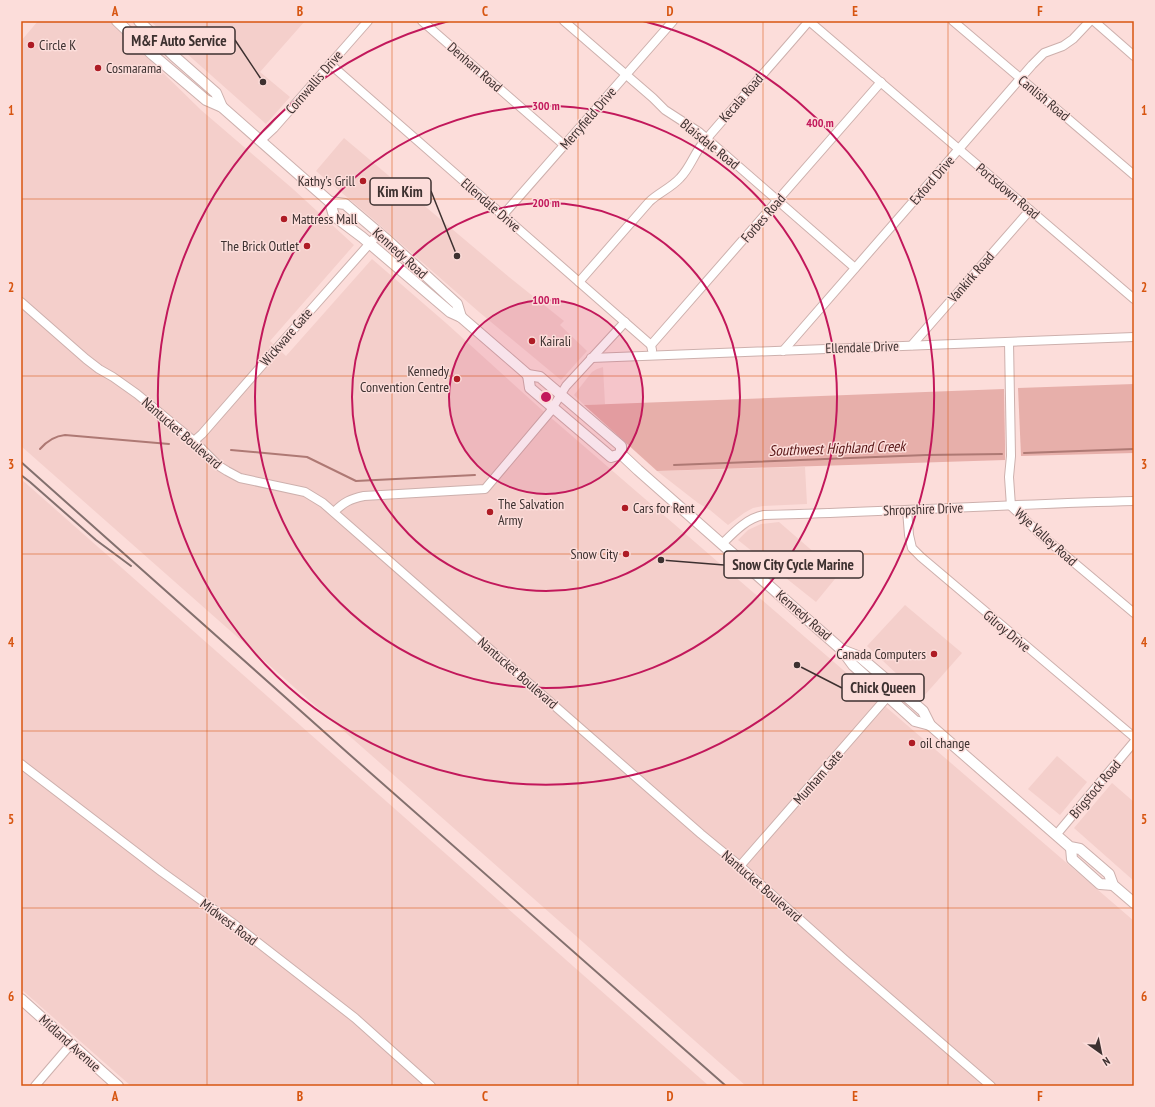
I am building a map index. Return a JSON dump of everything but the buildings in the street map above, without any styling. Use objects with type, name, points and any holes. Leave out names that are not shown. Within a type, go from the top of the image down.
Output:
[{"type":"main road","name":"Kennedy Road","points":[[117,21],[153,55],[206,100],[222,107],[330,202],[334,216],[450,312],[462,316],[528,375],[540,377],[561,394],[621,446],[621,454],[842,650],[853,665],[888,697],[915,721],[930,725]]},
{"type":"main road","name":"Kennedy Road","points":[[139,21],[174,56],[216,93],[222,107]]},
{"type":"main road","name":"Kennedy Road","points":[[330,202],[345,204],[379,233],[457,304],[462,316]]},
{"type":"main road","name":"Kennedy Road","points":[[528,375],[530,388],[552,408],[611,457],[621,454]]},
{"type":"main road","name":"Kennedy Road","points":[[842,650],[860,657],[924,711],[930,725],[1071,848],[1080,850],[1109,874],[1113,885],[1134,903]]},
{"type":"main road","name":"Midland Avenue","points":[[21,999],[118,1086]]},
{"type":"street","name":"Cornwallis Drive","points":[[260,141],[274,128],[368,21]]},
{"type":"street","name":"Denham Road","points":[[422,21],[564,145]]},
{"type":"street","name":"Blaisdale Road","points":[[564,21],[665,110],[707,138],[855,268]]},
{"type":"street","name":"Merryfield Drive","points":[[503,215],[673,21]]},
{"type":"street","name":"Portsdown Road","points":[[809,21],[1134,299]]},
{"type":"street","name":"Kecala Road","points":[[579,282],[649,202],[682,177],[707,138],[809,21]]},
{"type":"street","name":"Canlish Road","points":[[953,21],[1134,175]]},
{"type":"street","name":"Exford Drive","points":[[783,351],[1020,78],[1044,53],[1068,43],[1090,21]]},
{"type":"street","points":[[1094,21],[1134,56]]},
{"type":"street","name":"Ellendale Drive","points":[[330,64],[651,345]]},
{"type":"street","name":"Forbes Road","points":[[651,345],[881,82]]},
{"type":"street","name":"Vankirk Road","points":[[912,345],[1030,210]]},
{"type":"street","name":"Wickware Gate","points":[[194,441],[202,434],[379,233]]},
{"type":"street","name":"Nantucket Boulevard","points":[[21,302],[99,369],[137,394],[194,441],[219,466],[240,478],[305,492],[323,503],[992,1086]]},
{"type":"street","points":[[334,512],[342,504],[354,498],[364,496],[485,489],[552,408],[566,386],[625,322]]},
{"type":"street","name":"Ellendale Drive","points":[[591,358],[1134,337]]},
{"type":"street","name":"Wye Valley Road","points":[[1009,342],[1011,456],[1009,477],[1011,506],[1040,534],[1134,613]]},
{"type":"street","points":[[651,345],[652,355]]},
{"type":"street","name":"Shropshire Drive","points":[[722,544],[746,522],[752,518],[764,515],[1134,501]]},
{"type":"street","name":"Gilroy Drive","points":[[907,510],[909,535],[912,548],[921,558],[1134,737]]},
{"type":"street","name":"Munham Gate","points":[[740,866],[896,687]]},
{"type":"street","name":"Brigstock Road","points":[[1056,835],[1134,742]]},
{"type":"street","name":"Midwest Road","points":[[21,764],[162,872],[234,924],[355,1018],[431,1086]]},
{"type":"street","points":[[35,1086],[71,1044]]},
{"type":"shaded area","points":[[38,21],[110,21],[201,110],[293,189],[354,245],[270,341],[286,356],[372,259],[446,323],[542,410],[1134,921],[1134,1086],[746,1086],[21,446],[21,41]]},
{"type":"shaded area","points":[[150,21],[305,21],[260,72],[290,97],[266,124]]},
{"type":"shaded area","points":[[344,138],[509,277],[564,321],[560,325],[587,351],[561,380],[479,312],[316,171]]},
{"type":"shaded area","points":[[603,367],[605,404],[584,405],[574,395],[592,372]]},
{"type":"shaded area","points":[[1134,384],[1134,453],[1021,456],[1018,388]]},
{"type":"shaded area","points":[[1004,389],[1005,460],[657,471],[584,405]]},
{"type":"shaded area","points":[[805,467],[807,504],[763,506],[753,508],[728,525],[657,471]]},
{"type":"shaded area","points":[[21,479],[709,1086],[131,1086],[21,989]]},
{"type":"shaded area","points":[[779,522],[839,574],[816,602],[738,540],[748,530],[761,524]]},
{"type":"shaded area","points":[[905,605],[962,653],[923,697],[867,646]]},
{"type":"shaded area","points":[[1057,756],[1087,782],[1060,815],[1028,789]]},
{"type":"shaded area","points":[[1112,783],[1134,802],[1134,881],[1074,828]]},
{"type":"waterway","name":"Southwest Highland Creek","points":[[40,449],[51,439],[57,436],[65,435],[169,444]]},
{"type":"waterway","name":"Southwest Highland Creek","points":[[1024,453],[1134,449]]},
{"type":"waterway","name":"Southwest Highland Creek","points":[[231,450],[307,457],[356,481],[475,475]]},
{"type":"waterway","name":"Southwest Highland Creek","points":[[674,465],[926,455],[1002,454]]},
{"type":"railway","points":[[21,462],[349,754],[726,1086]]},
{"type":"railway","points":[[21,475],[96,540],[131,566]]},
{"type":"place","name":"Circle K","points":[[31,45]]},
{"type":"place","name":"Cosmarama","points":[[98,68]]},
{"type":"place","name":"M&F Auto Service","points":[[263,82]]},
{"type":"place","name":"Kathy's Grill","points":[[363,181]]},
{"type":"place","name":"Mattress Mall","points":[[284,219]]},
{"type":"place","name":"The Brick Outlet","points":[[307,246]]},
{"type":"place","name":"Kim Kim","points":[[457,256]]},
{"type":"place","name":"Kairali","points":[[532,341]]},
{"type":"place","name":"Kennedy Convention Centre","points":[[457,379]]},
{"type":"place","name":"Cars for Rent","points":[[625,508]]},
{"type":"place","name":"The Salvation Army","points":[[490,512]]},
{"type":"place","name":"Snow City","points":[[626,554]]},
{"type":"place","name":"Snow City Cycle Marine","points":[[661,560]]},
{"type":"place","name":"Canada Computers","points":[[934,654]]},
{"type":"place","name":"Chick Queen","points":[[797,665]]},
{"type":"place","name":"oil change","points":[[912,743]]}]
